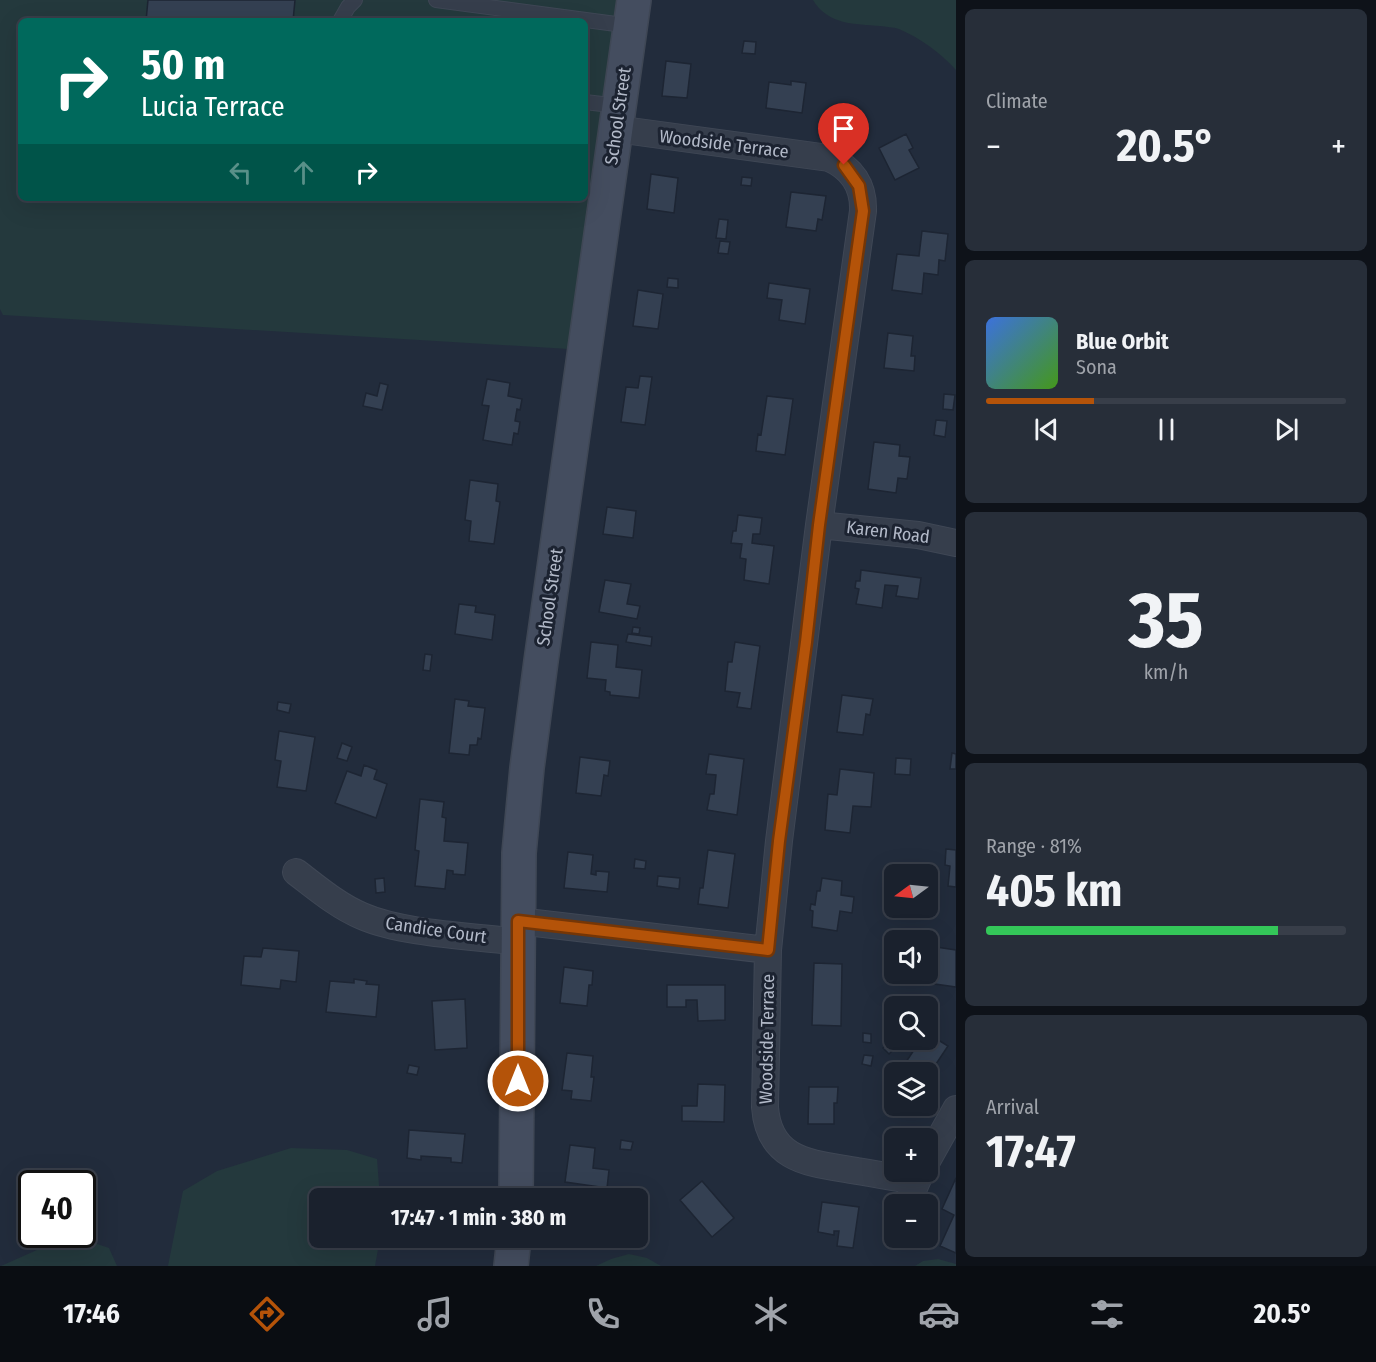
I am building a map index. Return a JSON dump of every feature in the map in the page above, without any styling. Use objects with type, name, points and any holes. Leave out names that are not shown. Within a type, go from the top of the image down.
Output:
[{"type":"street","name":"School Street","points":[[516,1188],[519,853],[527,768],[632,13]]},
{"type":"street","name":"Woodside Terrace","points":[[618,118],[829,158],[844,165],[855,178],[862,194],[863,211],[819,525],[779,841],[768,950],[765,1107],[768,1125],[777,1142],[790,1155],[807,1163],[884,1175]]},
{"type":"street","name":"Karen Road","points":[[819,525],[918,535],[956,543]]},
{"type":"street","name":"Candice Court","points":[[296,872],[354,912],[371,920],[415,930],[518,932],[768,950]]},
{"type":"street","points":[[938,1143],[956,1109]]},
{"type":"street","points":[[511,1266],[513,1248]]},
{"type":"lane","points":[[342,18],[355,0]]},
{"type":"lane","points":[[436,0],[632,13]]},
{"type":"lane","points":[[588,103],[618,118]]},
{"type":"green space","points":[[0,0],[620,0],[569,349],[3,315],[0,309]]},
{"type":"green space","points":[[813,0],[956,0],[956,70],[922,41],[899,29],[834,19],[819,8]]},
{"type":"green space","points":[[291,1148],[347,1150],[377,1159],[379,1188],[309,1188],[309,1248],[378,1248],[375,1266],[168,1266],[183,1191],[217,1171]]},
{"type":"green space","points":[[96,1244],[109,1248],[117,1266],[1,1266],[37,1250],[96,1248]]},
{"type":"green space","points":[[629,1254],[647,1258],[661,1266],[596,1266],[611,1259]]},
{"type":"green space","points":[[938,1259],[956,1264],[956,1266],[915,1266],[923,1261]]},
{"type":"building","points":[[148,0],[295,0],[293,18],[146,18]]},
{"type":"building","points":[[744,41],[756,42],[755,54],[742,53]]},
{"type":"building","points":[[666,61],[691,64],[687,98],[662,96]]},
{"type":"building","points":[[791,81],[806,83],[802,113],[766,108],[769,82],[791,85]]},
{"type":"building","points":[[906,134],[913,148],[909,150],[919,168],[895,180],[879,148]]},
{"type":"building","points":[[651,174],[678,178],[674,213],[647,209]]},
{"type":"building","points":[[742,177],[752,178],[751,186],[741,185]]},
{"type":"building","points":[[791,192],[826,196],[822,220],[818,219],[816,231],[786,227]]},
{"type":"building","points":[[719,219],[728,220],[726,239],[716,238]]},
{"type":"building","points":[[922,231],[948,234],[945,261],[939,260],[938,275],[924,273],[922,294],[892,290],[897,254],[919,256]]},
{"type":"building","points":[[720,241],[730,242],[728,254],[718,253]]},
{"type":"building","points":[[668,278],[678,279],[678,288],[667,287]]},
{"type":"building","points":[[769,283],[810,289],[805,324],[779,320],[782,300],[767,298]]},
{"type":"building","points":[[638,290],[663,294],[658,329],[633,326]]},
{"type":"building","points":[[888,333],[913,336],[911,356],[915,356],[914,371],[884,368]]},
{"type":"building","points":[[640,376],[652,377],[645,425],[621,422],[626,387],[638,388]]},
{"type":"building","points":[[487,379],[510,383],[508,396],[522,399],[515,421],[520,422],[518,434],[514,433],[512,445],[483,440],[489,406],[482,405]]},
{"type":"building","points":[[380,383],[388,385],[382,410],[363,406],[366,393],[377,396]]},
{"type":"building","points":[[944,394],[955,395],[953,410],[943,409]]},
{"type":"building","points":[[767,396],[793,399],[785,455],[756,451]]},
{"type":"building","points":[[936,420],[947,421],[945,437],[934,435]]},
{"type":"building","points":[[874,442],[900,445],[899,456],[910,457],[907,479],[898,478],[896,493],[868,489]]},
{"type":"building","points":[[470,480],[498,484],[496,501],[500,502],[494,544],[469,541],[471,521],[465,520]]},
{"type":"building","points":[[607,507],[636,511],[633,538],[603,534]]},
{"type":"building","points":[[738,515],[762,518],[760,534],[753,534],[752,543],[774,546],[769,584],[744,580],[746,559],[740,558],[742,544],[731,543],[733,531],[736,531]]},
{"type":"building","points":[[861,570],[921,578],[918,599],[896,596],[898,586],[885,585],[882,608],[856,604],[859,589],[855,588],[856,581],[860,581]]},
{"type":"building","points":[[605,580],[631,584],[627,604],[640,606],[637,619],[599,612]]},
{"type":"building","points":[[459,604],[476,606],[475,612],[495,615],[492,640],[455,634]]},
{"type":"building","points":[[633,627],[640,628],[639,634],[632,633]]},
{"type":"building","points":[[628,634],[652,637],[651,646],[626,642]]},
{"type":"building","points":[[591,642],[618,645],[616,667],[642,670],[639,698],[610,695],[610,692],[605,691],[606,680],[587,678]]},
{"type":"building","points":[[735,642],[760,646],[751,709],[737,707],[740,693],[725,691],[728,662],[732,662]]},
{"type":"building","points":[[425,654],[432,655],[430,671],[423,670]]},
{"type":"building","points":[[842,695],[873,699],[870,715],[866,714],[863,735],[837,732]]},
{"type":"building","points":[[455,699],[469,701],[468,706],[485,708],[481,739],[478,738],[477,745],[470,745],[469,755],[449,753]]},
{"type":"building","points":[[278,702],[291,704],[289,713],[277,710]]},
{"type":"building","points":[[279,731],[315,737],[306,791],[277,787],[281,761],[275,760]]},
{"type":"building","points":[[342,743],[352,747],[347,761],[337,758]]},
{"type":"building","points":[[952,753],[956,754],[956,769],[950,769]]},
{"type":"building","points":[[709,754],[744,759],[737,815],[707,810],[710,794],[714,794],[716,775],[706,774]]},
{"type":"building","points":[[580,757],[610,761],[608,776],[604,775],[601,796],[576,793]]},
{"type":"building","points":[[896,758],[911,759],[910,775],[895,774]]},
{"type":"building","points":[[364,765],[377,770],[374,779],[387,784],[376,818],[335,803],[347,771],[361,776]]},
{"type":"building","points":[[840,769],[874,773],[871,807],[853,806],[850,833],[825,830],[828,794],[837,795]]},
{"type":"building","points":[[420,799],[444,802],[442,817],[446,818],[444,841],[468,843],[465,875],[453,874],[453,871],[447,870],[445,889],[415,886],[419,851],[415,850]]},
{"type":"building","points":[[946,849],[956,850],[956,887],[948,886],[950,866],[945,865]]},
{"type":"building","points":[[708,850],[735,854],[728,908],[698,904],[700,888],[703,888]]},
{"type":"building","points":[[568,852],[593,855],[591,874],[596,875],[596,871],[609,872],[607,892],[564,888]]},
{"type":"building","points":[[635,859],[646,861],[645,869],[634,868]]},
{"type":"building","points":[[658,876],[680,878],[679,889],[657,886]]},
{"type":"building","points":[[384,878],[385,892],[376,893],[375,879]]},
{"type":"building","points":[[822,878],[842,881],[841,895],[854,897],[852,913],[840,911],[837,931],[812,927],[811,904],[815,905]]},
{"type":"building","points":[[938,947],[956,950],[956,987],[935,984],[938,984]]},
{"type":"building","points":[[263,948],[299,951],[296,982],[281,980],[280,989],[241,985],[244,956],[261,957]]},
{"type":"building","points":[[814,963],[842,964],[841,1026],[812,1025]]},
{"type":"building","points":[[564,967],[593,971],[587,1006],[560,1003]]},
{"type":"building","points":[[354,979],[367,981],[366,984],[379,985],[376,1017],[326,1012],[330,981],[354,983]]},
{"type":"building","points":[[667,985],[725,985],[725,1020],[698,1021],[697,1000],[686,1000],[686,1007],[667,1007]]},
{"type":"building","points":[[465,999],[467,1048],[435,1050],[432,1001]]},
{"type":"building","points":[[863,1033],[871,1034],[871,1043],[863,1042]]},
{"type":"building","points":[[938,1040],[948,1046],[937,1062],[906,1062],[914,1050],[938,1050]]},
{"type":"building","points":[[567,1053],[593,1056],[591,1077],[594,1077],[591,1101],[571,1099],[572,1091],[562,1090]]},
{"type":"building","points":[[864,1055],[873,1056],[871,1066],[862,1064]]},
{"type":"building","points":[[409,1065],[419,1067],[417,1075],[407,1073]]},
{"type":"building","points":[[698,1084],[725,1085],[724,1122],[682,1121],[682,1106],[697,1106]]},
{"type":"building","points":[[809,1087],[838,1087],[837,1103],[834,1103],[834,1124],[808,1124]]},
{"type":"building","points":[[409,1130],[465,1134],[462,1163],[451,1162],[451,1158],[421,1156],[421,1160],[407,1158]]},
{"type":"building","points":[[621,1140],[633,1142],[631,1150],[620,1149]]},
{"type":"building","points":[[570,1145],[595,1148],[593,1168],[609,1170],[607,1188],[565,1182]]},
{"type":"building","points":[[956,1178],[956,1253],[940,1246],[954,1215],[942,1209]]},
{"type":"building","points":[[702,1181],[734,1218],[712,1237],[680,1200]]},
{"type":"building","points":[[822,1202],[859,1207],[853,1248],[837,1246],[839,1231],[834,1231],[834,1235],[818,1232]]},
{"type":"route","points":[[518,1081],[518,921],[768,950],[779,841],[819,525],[863,211],[859,186],[844,165]]}]
